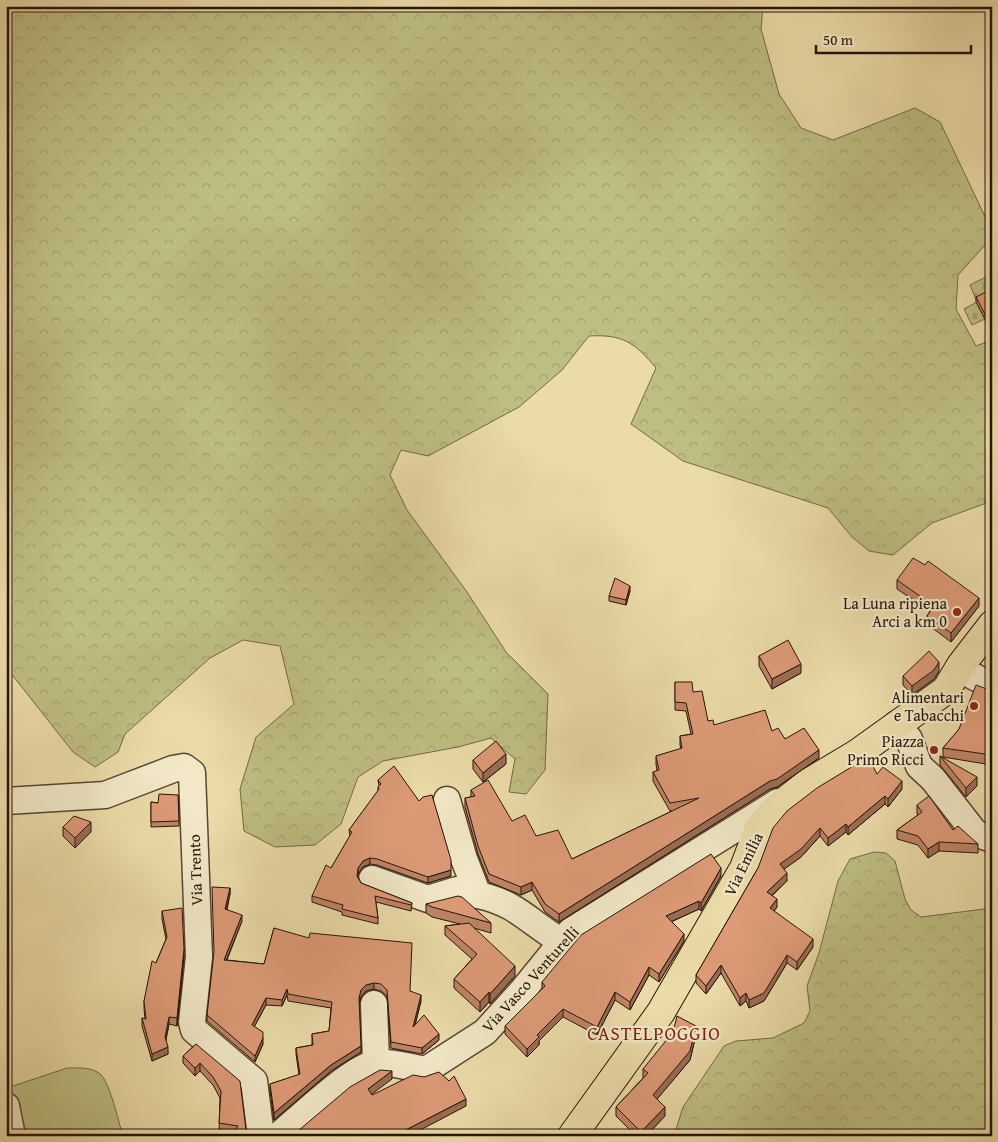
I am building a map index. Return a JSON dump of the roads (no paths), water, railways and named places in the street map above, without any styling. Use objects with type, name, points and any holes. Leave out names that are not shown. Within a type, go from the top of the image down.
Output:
[{"type":"main road","name":"Via Emilia","points":[[572,1136],[661,1012],[744,868],[759,828],[776,808],[808,783],[858,753],[946,690],[961,665],[992,625]]},
{"type":"street","points":[[961,665],[969,674],[992,686]]},
{"type":"street","points":[[897,724],[909,740],[919,766],[933,779],[975,833],[992,839]]},
{"type":"street","name":"Via Trento","points":[[6,801],[105,795],[178,768],[184,767],[192,773],[199,957],[192,1022],[194,1030],[254,1082],[266,1134]]},
{"type":"street","name":"Via Vasco Venturelli","points":[[376,1062],[426,1070],[452,1054],[485,1032],[523,990],[562,941],[586,920],[808,783]]},
{"type":"street","points":[[446,800],[464,859],[478,895]]},
{"type":"street","points":[[372,879],[428,899],[457,890],[497,899],[516,908],[562,941]]},
{"type":"street","points":[[266,1134],[349,1076],[376,1062],[374,1004]]},
{"type":"street","points":[[6,1106],[12,1136]]},
{"type":"place","name":"La Luna ripiena Arci a km 0","points":[[957,612]]},
{"type":"place","name":"Alimentari e Tabacchi","points":[[974,706]]},
{"type":"place","name":"Piazza Primo Ricci","points":[[934,750]]},
{"type":"district","name":"CASTELPOGGIO","points":[[654,1033]]}]
